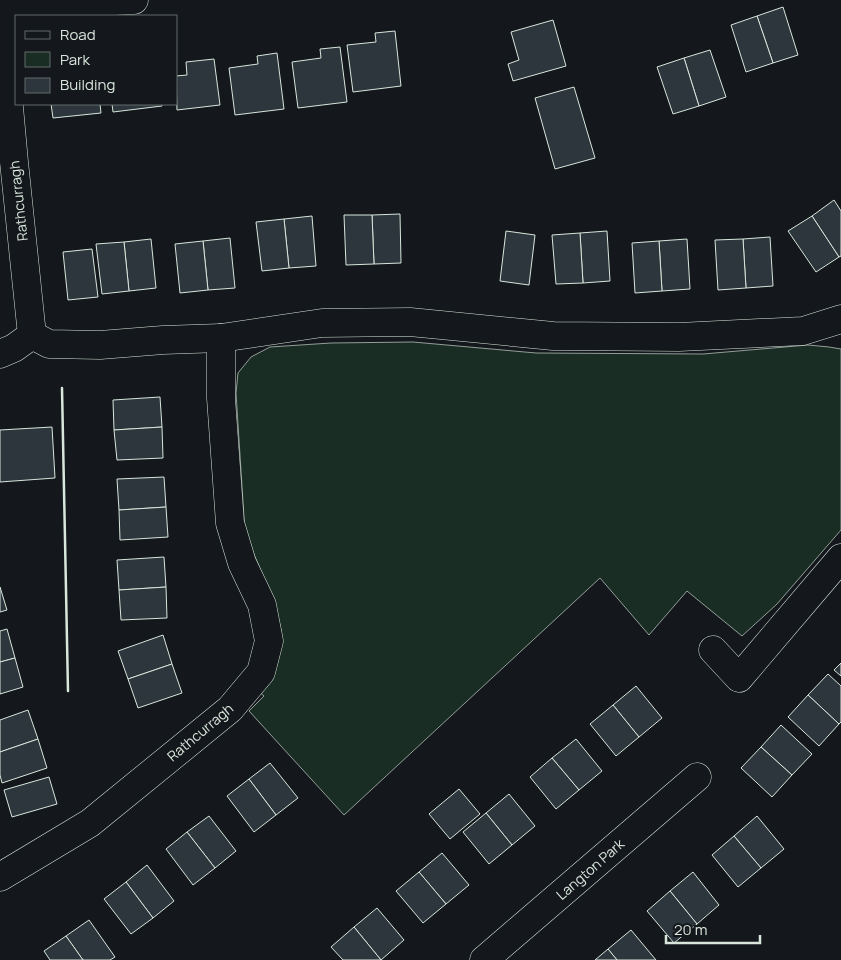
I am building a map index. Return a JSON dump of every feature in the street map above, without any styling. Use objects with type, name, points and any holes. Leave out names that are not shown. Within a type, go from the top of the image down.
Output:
[{"type":"street","points":[[2,4],[134,0]]},
{"type":"street","name":"Rathcurragh","points":[[2,4],[8,95],[32,335]]},
{"type":"street","points":[[0,354],[14,348],[32,335],[49,344],[100,345],[221,338],[322,323],[410,322],[553,336],[679,337],[804,331],[841,319]]},
{"type":"street","name":"Rathcurragh","points":[[0,877],[90,823],[230,709],[261,672],[269,641],[262,605],[242,563],[230,523],[221,398],[221,338]]},
{"type":"street","points":[[713,650],[739,678],[841,558]]},
{"type":"street","name":"Langton Park","points":[[484,960],[697,777]]},
{"type":"green space","points":[[413,342],[536,353],[703,354],[808,345],[841,349],[841,530],[777,604],[742,636],[687,591],[649,635],[600,578],[344,815],[249,711],[264,696],[255,688],[279,657],[281,630],[275,604],[245,533],[236,393],[238,373],[251,357],[270,347],[331,343]]},
{"type":"building","points":[[783,7],[798,55],[773,63],[757,16]]},
{"type":"building","points":[[757,16],[773,63],[746,72],[731,25]]},
{"type":"building","points":[[553,20],[566,66],[513,81],[508,64],[519,60],[511,32]]},
{"type":"building","points":[[395,31],[401,86],[353,92],[347,45],[376,42],[375,33]]},
{"type":"building","points":[[340,47],[347,102],[298,108],[292,62],[321,58],[320,49]]},
{"type":"building","points":[[710,50],[726,97],[699,106],[684,58]]},
{"type":"building","points":[[277,53],[284,109],[235,115],[229,68],[258,64],[257,56]]},
{"type":"building","points":[[684,58],[699,106],[673,114],[657,67]]},
{"type":"building","points":[[214,59],[220,105],[177,110],[178,76],[187,75],[186,62]]},
{"type":"building","points":[[574,87],[595,158],[555,169],[535,98]]},
{"type":"building","points":[[51,105],[100,105],[101,113],[53,118]]},
{"type":"building","points":[[112,105],[162,105],[162,106],[113,112]]},
{"type":"building","points":[[834,200],[841,211],[841,256],[839,257],[812,216]]},
{"type":"building","points":[[400,214],[401,263],[374,264],[372,215]]},
{"type":"building","points":[[344,215],[372,215],[374,264],[346,265]]},
{"type":"building","points":[[312,216],[316,266],[289,268],[284,219]]},
{"type":"building","points":[[812,216],[839,257],[816,272],[788,231]]},
{"type":"building","points":[[284,219],[289,268],[262,271],[256,222]]},
{"type":"building","points":[[506,231],[535,235],[529,285],[500,281]]},
{"type":"building","points":[[607,231],[610,281],[583,283],[580,233]]},
{"type":"building","points":[[580,233],[583,283],[556,284],[552,235]]},
{"type":"building","points":[[770,237],[773,286],[746,288],[743,239]]},
{"type":"building","points":[[230,238],[235,288],[208,290],[203,241]]},
{"type":"building","points":[[151,239],[156,288],[129,291],[124,242]]},
{"type":"building","points":[[687,239],[690,289],[662,291],[659,241]]},
{"type":"building","points":[[743,239],[746,288],[718,290],[715,240]]},
{"type":"building","points":[[203,241],[208,290],[180,293],[175,244]]},
{"type":"building","points":[[659,241],[662,291],[635,293],[632,243]]},
{"type":"building","points":[[124,242],[129,291],[102,294],[96,244]]},
{"type":"building","points":[[92,249],[98,297],[68,300],[63,252]]},
{"type":"building","points":[[160,397],[162,427],[114,430],[113,400]]},
{"type":"building","points":[[52,427],[55,478],[0,482],[0,430]]},
{"type":"building","points":[[162,427],[163,458],[117,460],[114,430]]},
{"type":"building","points":[[164,477],[166,507],[119,510],[117,479]]},
{"type":"building","points":[[166,507],[168,537],[120,540],[119,510]]},
{"type":"building","points":[[164,557],[166,587],[119,590],[117,560]]},
{"type":"building","points":[[0,587],[7,610],[0,612]]},
{"type":"building","points":[[166,587],[167,618],[121,620],[119,590]]},
{"type":"building","points":[[7,629],[15,658],[0,662],[0,631]]},
{"type":"building","points":[[163,635],[172,664],[128,679],[118,651]]},
{"type":"building","points":[[15,658],[23,687],[0,694],[0,662]]},
{"type":"building","points":[[841,663],[841,676],[834,670]]},
{"type":"building","points":[[172,664],[182,693],[138,708],[128,679]]},
{"type":"building","points":[[828,674],[841,686],[841,722],[839,724],[808,695]]},
{"type":"building","points":[[636,686],[662,718],[639,737],[613,705]]},
{"type":"building","points":[[808,695],[839,724],[819,746],[788,717]]},
{"type":"building","points":[[613,705],[639,737],[616,756],[590,724]]},
{"type":"building","points":[[28,710],[38,739],[0,752],[0,720]]},
{"type":"building","points":[[781,725],[812,754],[792,775],[761,747]]},
{"type":"building","points":[[38,739],[47,768],[2,783],[0,752]]},
{"type":"building","points":[[576,739],[602,771],[579,790],[552,758]]},
{"type":"building","points":[[761,747],[792,775],[772,797],[741,768]]},
{"type":"building","points":[[552,758],[579,790],[556,809],[530,777]]},
{"type":"building","points":[[270,763],[298,798],[276,815],[249,779]]},
{"type":"building","points":[[49,777],[57,804],[12,817],[4,790]]},
{"type":"building","points":[[249,779],[276,815],[254,832],[227,796]]},
{"type":"building","points":[[459,789],[480,814],[450,839],[429,814]]},
{"type":"building","points":[[509,794],[535,826],[512,845],[486,813]]},
{"type":"building","points":[[486,813],[512,845],[489,864],[463,832]]},
{"type":"building","points":[[209,816],[236,851],[215,868],[187,832]]},
{"type":"building","points":[[757,816],[784,849],[761,868],[734,836]]},
{"type":"building","points":[[187,832],[215,868],[193,885],[166,849]]},
{"type":"building","points":[[734,836],[761,868],[738,887],[712,855]]},
{"type":"building","points":[[442,853],[469,885],[446,904],[419,872]]},
{"type":"building","points":[[147,865],[174,901],[153,918],[126,882]]},
{"type":"building","points":[[419,872],[446,904],[423,923],[396,891]]},
{"type":"building","points":[[693,872],[719,905],[697,924],[670,891]]},
{"type":"building","points":[[126,882],[153,918],[131,934],[104,899]]},
{"type":"building","points":[[670,891],[697,924],[674,943],[647,911]]},
{"type":"building","points":[[377,908],[404,940],[381,960],[354,927]]},
{"type":"building","points":[[89,920],[115,957],[110,960],[83,960],[66,936]]},
{"type":"building","points":[[354,927],[381,960],[343,960],[331,947]]},
{"type":"building","points":[[631,930],[656,960],[617,960],[608,949]]},
{"type":"building","points":[[66,936],[83,960],[50,960],[44,951]]},
{"type":"building","points":[[608,949],[617,960],[595,960]]},
{"type":"wall","points":[[62,388],[68,691]]}]
